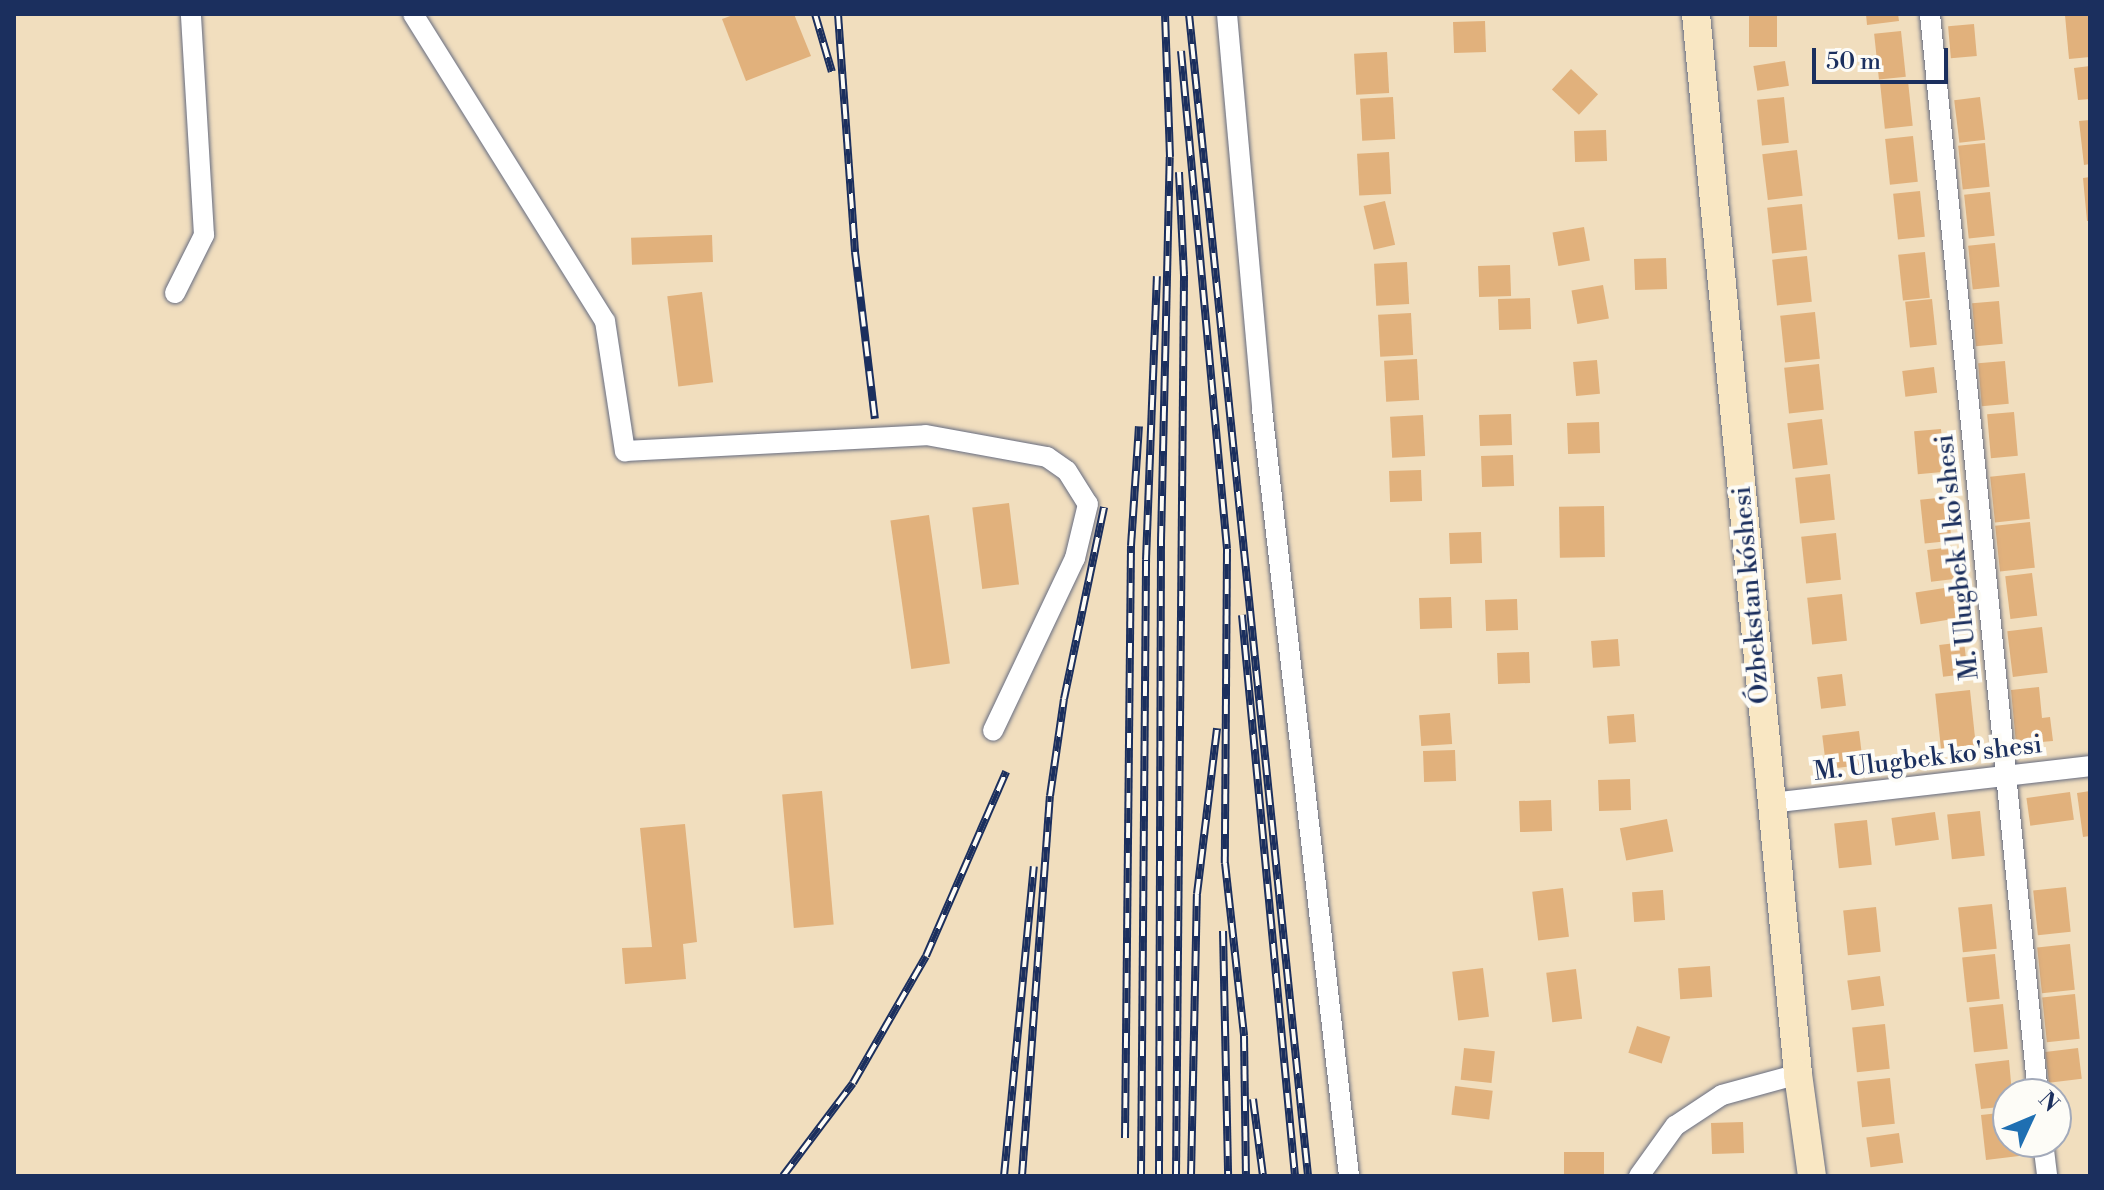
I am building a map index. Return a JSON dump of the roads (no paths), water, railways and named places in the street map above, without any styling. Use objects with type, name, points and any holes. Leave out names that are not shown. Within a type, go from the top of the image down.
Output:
[{"type":"street","points":[[175,293],[204,235],[191,14]]},
{"type":"street","points":[[413,14],[605,321],[625,451],[926,435],[1047,457],[1067,471],[1088,504],[1075,558],[993,731]]},
{"type":"street","points":[[1227,14],[1262,409],[1349,1176]]},
{"type":"street","name":"Ózbekstan kóshesi","points":[[1696,14],[1798,1074],[1812,1176]]},
{"type":"street","name":"M. Ulugbek 1 ko'shesi","points":[[1930,14],[2036,1078]]},
{"type":"street","name":"M. Ulugbek ko'shesi","points":[[1771,803],[2090,766]]},
{"type":"street","points":[[1639,1176],[1675,1126],[1722,1095],[1798,1074]]},
{"type":"railway","points":[[815,14],[832,72]]},
{"type":"railway","points":[[838,14],[855,252],[875,419]]},
{"type":"railway","points":[[1159,1176],[1161,541],[1170,157],[1165,14]]},
{"type":"railway","points":[[1189,14],[1308,1176]]},
{"type":"railway","points":[[1181,51],[1227,549],[1225,863],[1244,1036],[1246,1176]]},
{"type":"railway","points":[[1176,1176],[1184,275],[1179,172]]},
{"type":"railway","points":[[1141,1176],[1146,560],[1157,276]]},
{"type":"railway","points":[[1125,1138],[1131,546],[1139,426]]},
{"type":"railway","points":[[1022,1176],[1050,796],[1064,699],[1104,507]]},
{"type":"railway","points":[[1242,615],[1295,1176]]},
{"type":"railway","points":[[1191,1176],[1197,894],[1217,728]]},
{"type":"railway","points":[[783,1176],[853,1083],[926,956],[1006,772]]},
{"type":"railway","points":[[1004,1176],[1034,866]]},
{"type":"railway","points":[[1223,931],[1228,1176]]},
{"type":"railway","points":[[1253,1099],[1263,1176]]}]
